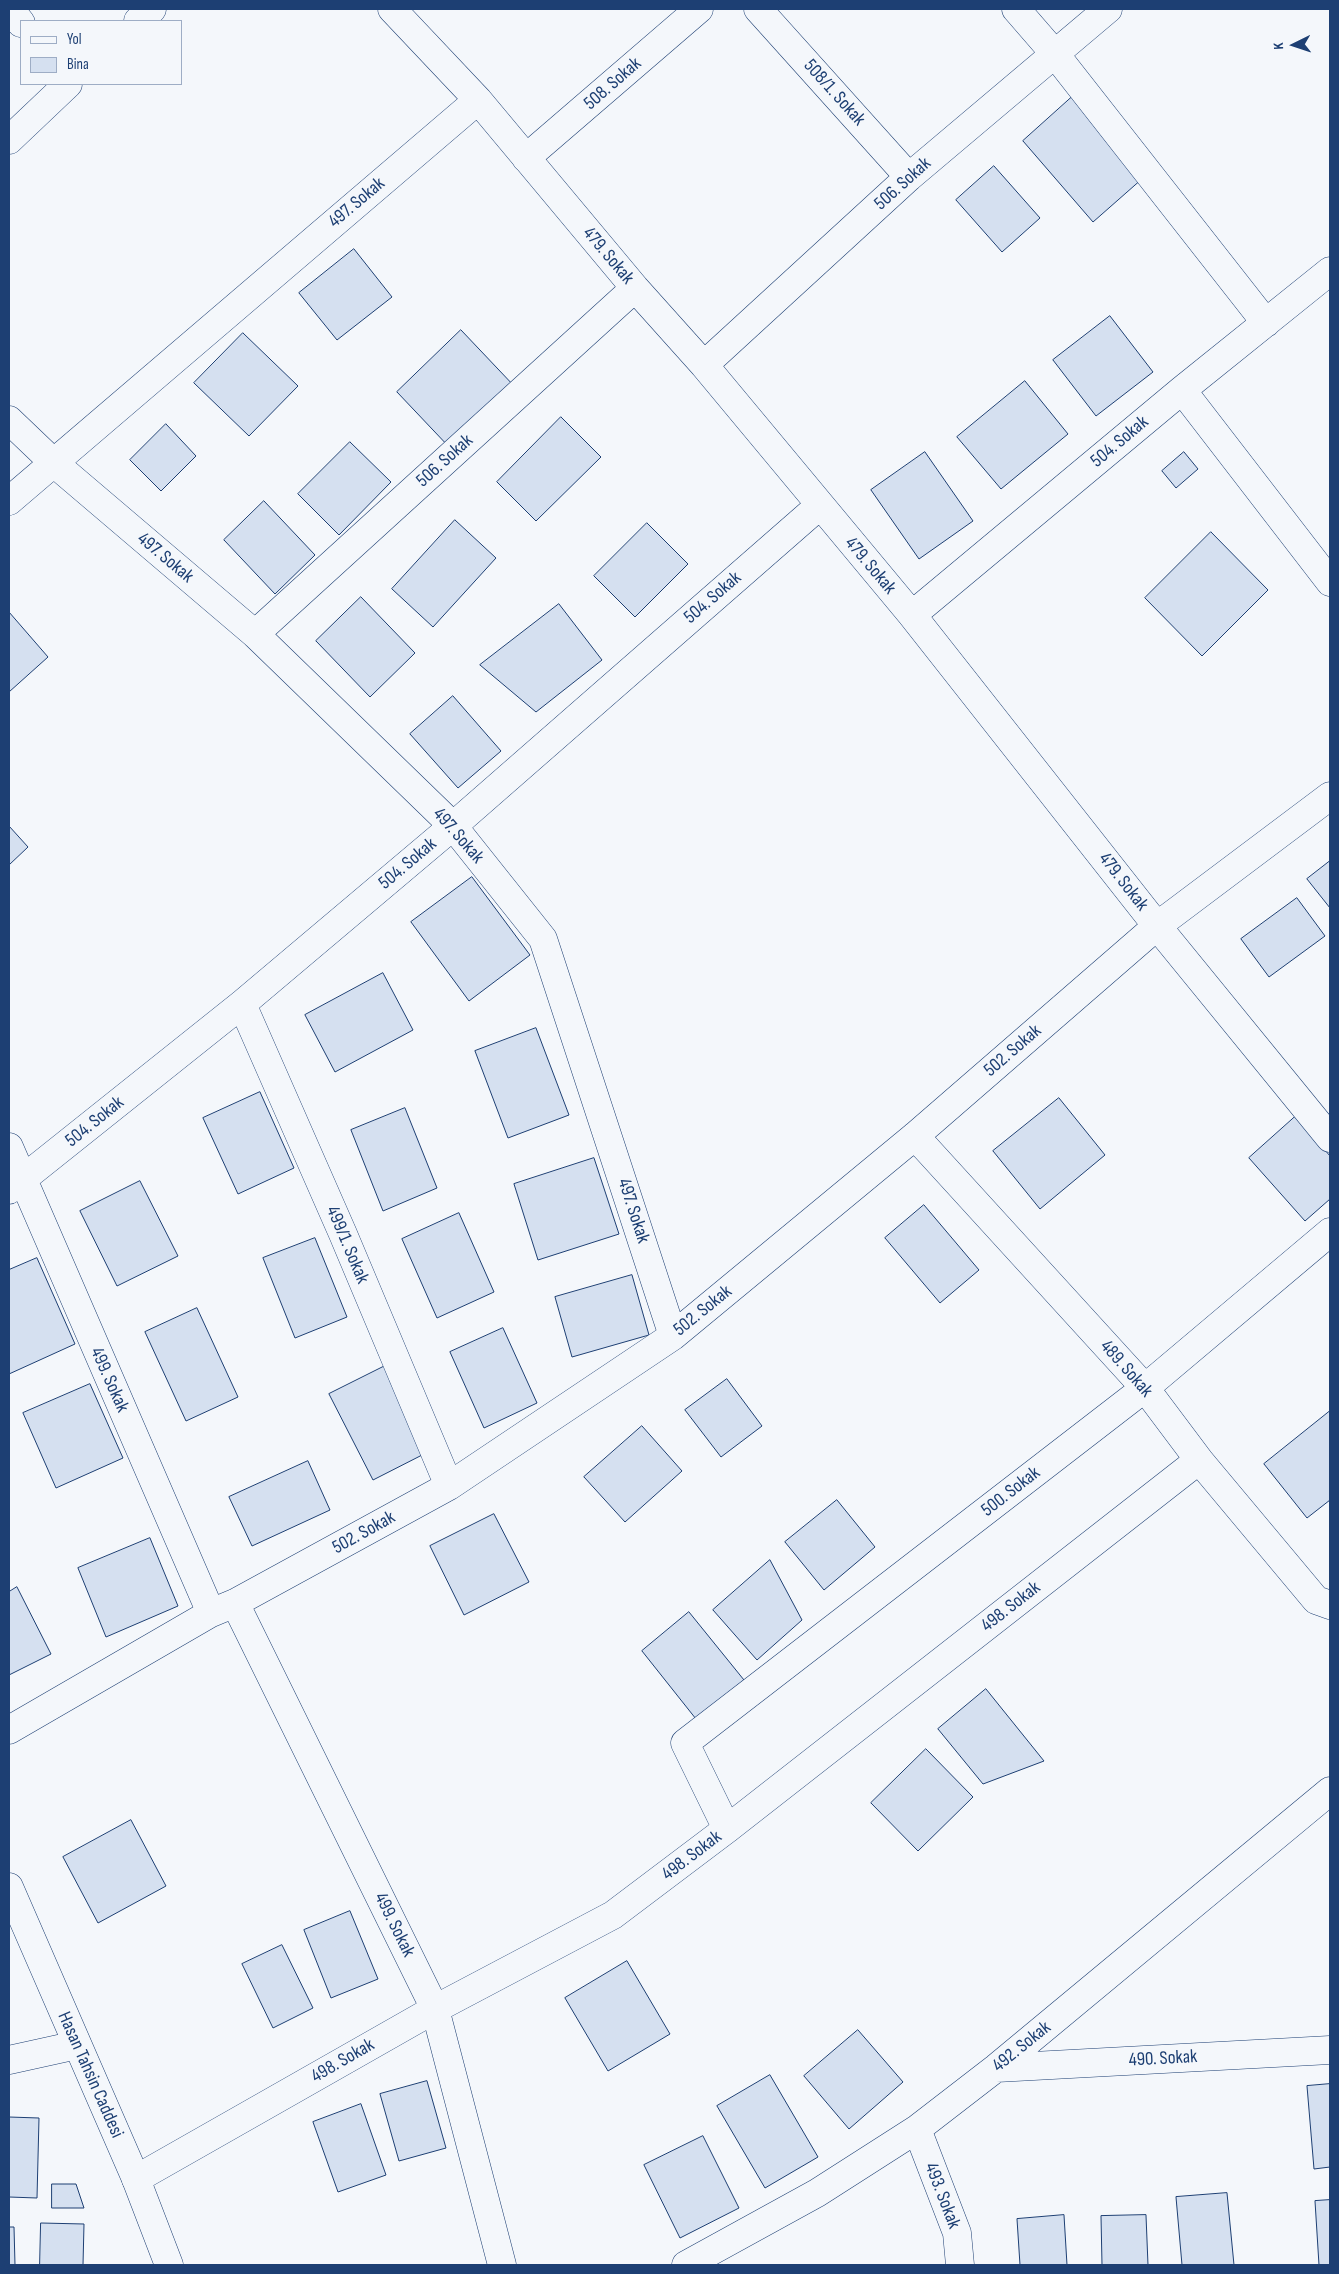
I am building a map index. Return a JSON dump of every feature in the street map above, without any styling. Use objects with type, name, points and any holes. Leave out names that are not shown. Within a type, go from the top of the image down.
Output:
[{"type":"street","points":[[10,9],[20,22]]},
{"type":"street","points":[[139,20],[152,9]]},
{"type":"street","name":"479. Sokak","points":[[392,9],[478,100],[635,288],[704,365],[819,506],[912,614],[1158,926],[1330,1138]]},
{"type":"street","name":"508. Sokak","points":[[526,158],[699,9]]},
{"type":"street","name":"508/1. Sokak","points":[[758,9],[909,177]]},
{"type":"street","points":[[1016,9],[1055,54],[1266,323]]},
{"type":"street","name":"506. Sokak","points":[[704,365],[909,177],[1108,9]]},
{"type":"street","points":[[9,140],[67,85]]},
{"type":"street","name":"497. Sokak","points":[[54,463],[478,100]]},
{"type":"street","name":"504. Sokak","points":[[912,614],[1182,390],[1330,271]]},
{"type":"street","name":"506. Sokak","points":[[255,634],[635,288]]},
{"type":"street","points":[[1182,390],[1330,582]]},
{"type":"street","name":"497. Sokak","points":[[9,420],[54,463],[255,634],[453,826],[544,939],[673,1336]]},
{"type":"street","points":[[9,501],[54,463]]},
{"type":"street","name":"504. Sokak","points":[[16,1185],[242,1004],[453,826],[819,506]]},
{"type":"street","name":"502. Sokak","points":[[9,1730],[211,1613],[236,1603],[449,1486],[673,1336],[915,1136],[1158,926],[1330,796]]},
{"type":"street","name":"499/1. Sokak","points":[[242,1004],[343,1234],[449,1486]]},
{"type":"street","name":"489. Sokak","points":[[915,1136],[1145,1388],[1199,1460],[1316,1600],[1330,1606]]},
{"type":"street","name":"499. Sokak","points":[[9,1147],[16,1185],[211,1613]]},
{"type":"street","name":"500. Sokak","points":[[728,1829],[686,1743],[1145,1388],[1330,1232]]},
{"type":"street","name":"498. Sokak","points":[[136,2179],[435,2009],[613,1915],[728,1829],[1199,1460]]},
{"type":"street","name":"499. Sokak","points":[[236,1603],[435,2009],[502,2265]]},
{"type":"street","name":"492. Sokak","points":[[686,2265],[817,2193],[917,2129],[996,2068],[1330,1791]]},
{"type":"street","name":"Hasan Tahsin Caddesi","points":[[9,1887],[136,2179],[169,2265]]},
{"type":"street","points":[[9,2060],[77,2046]]},
{"type":"street","name":"490. Sokak","points":[[996,2068],[1330,2050]]},
{"type":"street","name":"493. Sokak","points":[[917,2129],[958,2233],[960,2265]]},
{"type":"building","points":[[1072,97],[1143,178],[1093,222],[1023,141]]},
{"type":"building","points":[[994,166],[1040,218],[1002,252],[956,200]]},
{"type":"building","points":[[354,249],[392,297],[337,340],[299,293]]},
{"type":"building","points":[[1110,316],[1153,372],[1096,416],[1053,360]]},
{"type":"building","points":[[461,330],[516,388],[451,449],[397,392]]},
{"type":"building","points":[[243,333],[298,386],[249,436],[194,383]]},
{"type":"building","points":[[1025,381],[1068,434],[1001,489],[957,437]]},
{"type":"building","points":[[561,417],[601,457],[536,521],[497,482]]},
{"type":"building","points":[[166,424],[196,456],[161,491],[130,460]]},
{"type":"building","points":[[350,442],[391,482],[339,535],[298,494]]},
{"type":"building","points":[[925,452],[973,521],[919,559],[871,490]]},
{"type":"building","points":[[1184,452],[1198,469],[1176,488],[1162,471]]},
{"type":"building","points":[[264,501],[315,555],[275,594],[224,540]]},
{"type":"building","points":[[455,520],[496,558],[433,627],[392,589]]},
{"type":"building","points":[[647,523],[688,564],[635,617],[594,576]]},
{"type":"building","points":[[1211,532],[1268,590],[1202,656],[1145,598]]},
{"type":"building","points":[[361,597],[415,653],[370,697],[316,641]]},
{"type":"building","points":[[559,604],[602,660],[536,712],[480,665]]},
{"type":"building","points":[[9,612],[48,657],[9,692]]},
{"type":"building","points":[[453,696],[501,751],[458,788],[410,734]]},
{"type":"building","points":[[9,826],[28,847],[9,865]]},
{"type":"building","points":[[1330,861],[1330,908],[1307,879]]},
{"type":"building","points":[[472,877],[530,955],[469,1001],[411,922]]},
{"type":"building","points":[[1297,898],[1325,936],[1269,977],[1241,939]]},
{"type":"building","points":[[383,973],[413,1030],[335,1072],[305,1015]]},
{"type":"building","points":[[536,1028],[569,1115],[508,1138],[475,1051]]},
{"type":"building","points":[[260,1092],[294,1168],[238,1194],[203,1118]]},
{"type":"building","points":[[1059,1098],[1105,1155],[1040,1209],[993,1151]]},
{"type":"building","points":[[405,1108],[437,1188],[383,1211],[351,1130]]},
{"type":"building","points":[[1296,1116],[1330,1156],[1330,1199],[1305,1221],[1249,1158]]},
{"type":"building","points":[[594,1158],[619,1234],[538,1260],[514,1184]]},
{"type":"building","points":[[140,1181],[178,1256],[117,1286],[80,1211]]},
{"type":"building","points":[[924,1205],[979,1270],[940,1303],[885,1238]]},
{"type":"building","points":[[459,1213],[494,1292],[437,1318],[402,1239]]},
{"type":"building","points":[[315,1238],[347,1317],[295,1338],[263,1258]]},
{"type":"building","points":[[37,1258],[75,1344],[9,1374],[9,1270]]},
{"type":"building","points":[[632,1275],[649,1335],[572,1357],[555,1297]]},
{"type":"building","points":[[197,1308],[238,1397],[186,1421],[145,1332]]},
{"type":"building","points":[[503,1328],[537,1403],[484,1428],[450,1352]]},
{"type":"building","points":[[385,1366],[428,1452],[373,1480],[329,1394]]},
{"type":"building","points":[[727,1379],[762,1426],[721,1457],[685,1410]]},
{"type":"building","points":[[90,1384],[123,1458],[56,1488],[23,1413]]},
{"type":"building","points":[[1330,1411],[1330,1500],[1307,1518],[1264,1464]]},
{"type":"building","points":[[642,1426],[682,1471],[625,1522],[584,1477]]},
{"type":"building","points":[[308,1461],[330,1510],[252,1546],[229,1497]]},
{"type":"building","points":[[837,1500],[875,1547],[824,1590],[785,1542]]},
{"type":"building","points":[[494,1514],[529,1582],[464,1615],[430,1546]]},
{"type":"building","points":[[150,1538],[178,1606],[106,1637],[78,1568]]},
{"type":"building","points":[[770,1560],[802,1620],[757,1660],[713,1610]]},
{"type":"building","points":[[17,1587],[51,1654],[9,1675],[9,1592]]},
{"type":"building","points":[[689,1612],[744,1680],[696,1719],[642,1651]]},
{"type":"building","points":[[986,1689],[1044,1761],[983,1784],[938,1729]]},
{"type":"building","points":[[926,1749],[973,1797],[918,1851],[871,1803]]},
{"type":"building","points":[[131,1820],[166,1886],[98,1923],[63,1857]]},
{"type":"building","points":[[350,1911],[378,1979],[331,1998],[304,1930]]},
{"type":"building","points":[[282,1945],[313,2008],[273,2028],[242,1964]]},
{"type":"building","points":[[627,1961],[670,2034],[608,2071],[565,1998]]},
{"type":"building","points":[[858,2030],[903,2082],[849,2129],[804,2076]]},
{"type":"building","points":[[770,2075],[818,2157],[765,2188],[717,2106]]},
{"type":"building","points":[[427,2081],[446,2148],[399,2161],[380,2094]]},
{"type":"building","points":[[1330,2084],[1330,2167],[1314,2169],[1307,2086]]},
{"type":"building","points":[[361,2104],[386,2175],[338,2192],[313,2122]]},
{"type":"building","points":[[9,2117],[39,2118],[37,2198],[9,2197]]},
{"type":"building","points":[[703,2136],[739,2208],[680,2238],[644,2165]]},
{"type":"building","points":[[52,2184],[76,2184],[84,2208],[52,2208]]},
{"type":"building","points":[[1227,2193],[1234,2265],[1182,2265],[1176,2197]]},
{"type":"building","points":[[1330,2200],[1330,2265],[1319,2265],[1315,2201]]},
{"type":"building","points":[[1064,2215],[1067,2265],[1020,2265],[1017,2219]]},
{"type":"building","points":[[1146,2215],[1148,2265],[1102,2265],[1101,2216]]},
{"type":"building","points":[[41,2223],[84,2224],[83,2265],[40,2265]]},
{"type":"building","points":[[9,2227],[14,2227],[15,2265],[9,2265]]}]
